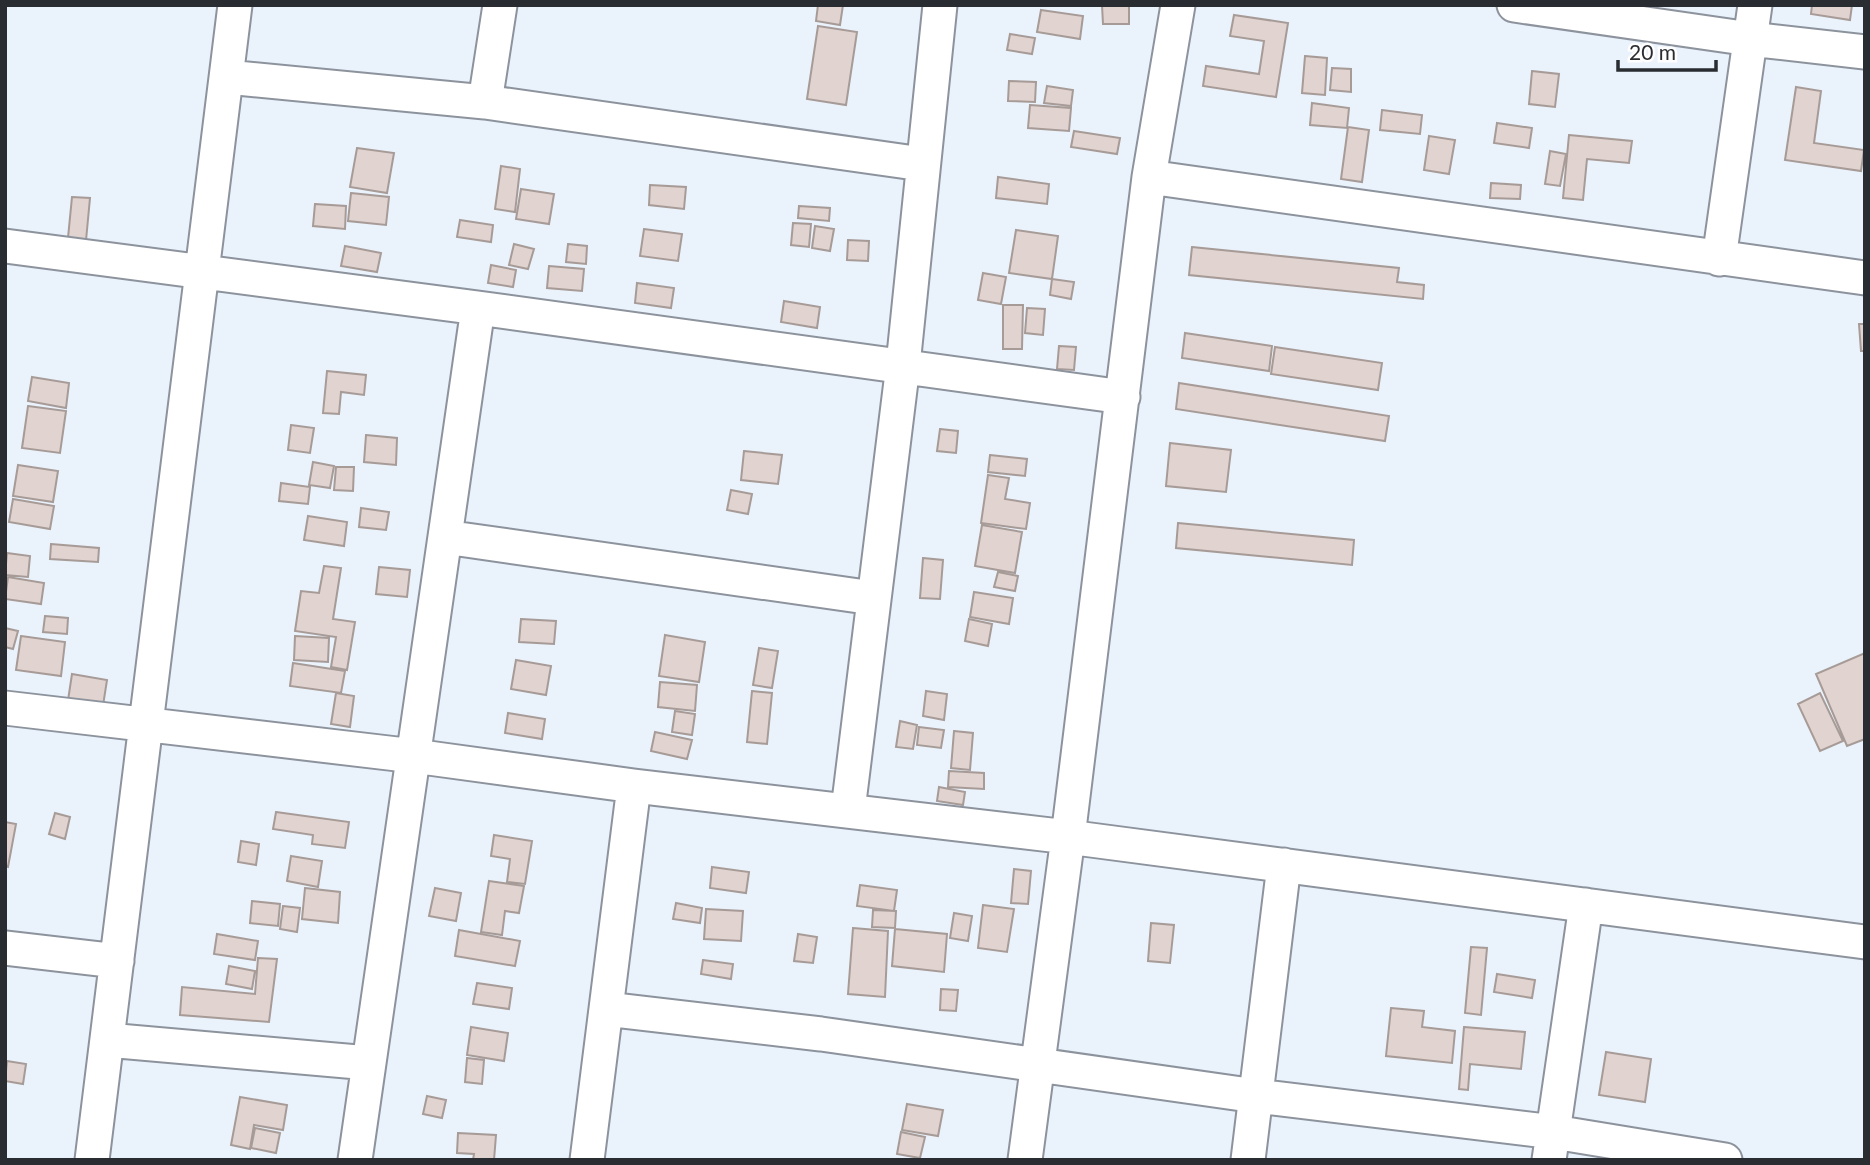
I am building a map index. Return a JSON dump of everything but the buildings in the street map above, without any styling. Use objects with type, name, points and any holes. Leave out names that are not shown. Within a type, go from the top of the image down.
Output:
[{"type":"street","points":[[92,1160],[235,5]]},
{"type":"street","points":[[485,102],[500,5]]},
{"type":"street","points":[[848,810],[903,365],[940,5]]},
{"type":"street","points":[[1024,1160],[1068,837],[1149,177],[1178,5]]},
{"type":"street","points":[[1514,5],[1750,39],[1865,52]]},
{"type":"street","points":[[1720,259],[1755,5]]},
{"type":"street","points":[[227,76],[485,102],[922,164]]},
{"type":"street","points":[[1149,177],[1865,278]]},
{"type":"street","points":[[5,246],[903,365],[1123,397]]},
{"type":"street","points":[[355,1160],[478,308]]},
{"type":"street","points":[[445,537],[873,598]]},
{"type":"street","points":[[5,708],[1068,837],[1865,942]]},
{"type":"street","points":[[587,1160],[634,786]]},
{"type":"street","points":[[1248,1160],[1284,866]]},
{"type":"street","points":[[1552,1146],[1586,905]]},
{"type":"street","points":[[5,948],[117,961]]},
{"type":"street","points":[[606,1009],[1038,1063],[1552,1146],[1725,1160]]},
{"type":"street","points":[[107,1040],[369,1063]]}]
